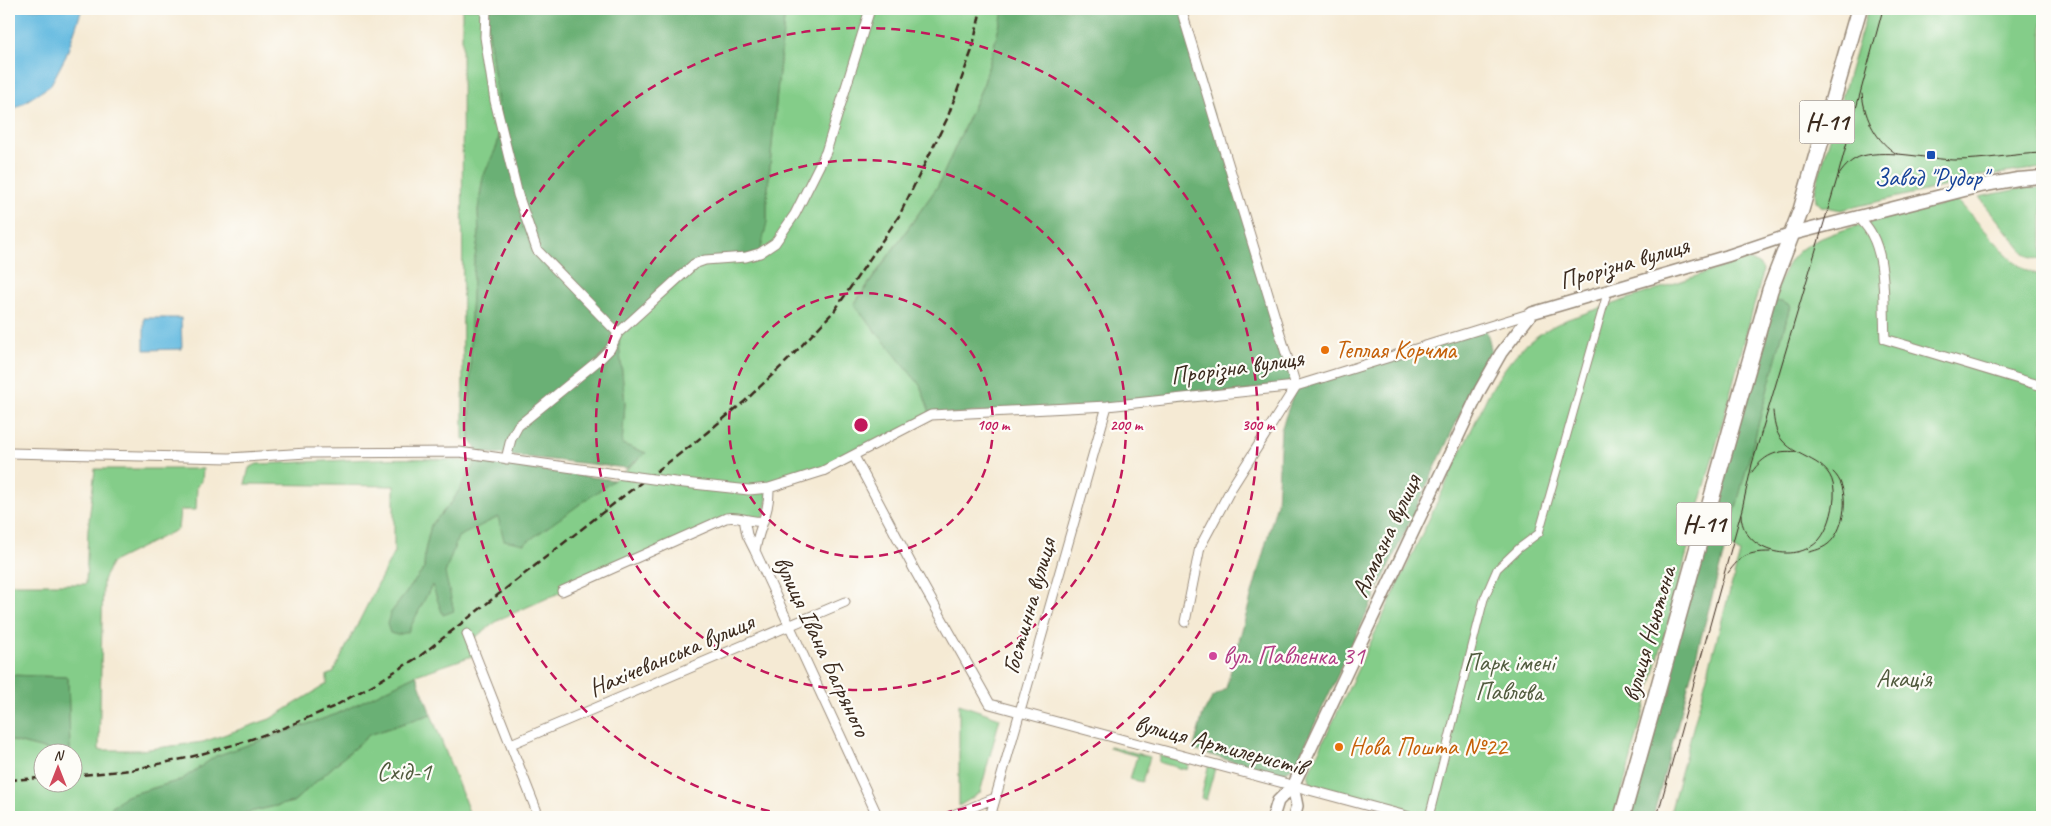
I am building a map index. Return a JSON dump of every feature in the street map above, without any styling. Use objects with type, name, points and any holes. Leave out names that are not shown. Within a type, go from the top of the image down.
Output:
[{"type":"main road","name":"Н-11","points":[[1792,234],[1809,183],[1859,9]]},
{"type":"main road","name":"Прорізна вулиця","points":[[1792,234],[1980,186],[2042,177]]},
{"type":"main road","name":"вулиця Ньютона","points":[[1622,817],[1770,290],[1792,234]]},
{"type":"street","points":[[486,9],[485,37],[495,101],[518,195],[537,250],[618,333]]},
{"type":"street","points":[[506,459],[511,439],[518,426],[599,360],[610,348],[618,333],[665,292],[685,270],[705,260],[746,257],[760,253],[775,244],[796,214],[826,152],[870,9]]},
{"type":"street","points":[[1181,9],[1296,386],[1232,487],[1200,547],[1185,622]]},
{"type":"street","points":[[1858,216],[1872,234],[1879,254],[1882,271],[1885,339],[2042,386]]},
{"type":"street","name":"Прорізна вулиця","points":[[9,453],[229,458],[316,453],[459,452],[675,482],[749,490],[769,488],[823,471],[931,415],[1107,406],[1296,386],[1608,290],[1727,256],[1792,234]]},
{"type":"street","points":[[1429,817],[1484,598],[1497,569],[1538,533],[1608,290]]},
{"type":"street","name":"Алмазна вулиця","points":[[1274,817],[1278,801],[1294,786],[1480,390],[1500,353],[1532,313]]},
{"type":"street","name":"Гостинна вулиця","points":[[990,817],[1107,406]]},
{"type":"street","name":"вулиця Артилеристів","points":[[854,456],[915,571],[990,704],[1410,817]]},
{"type":"street","name":"вулиця Івана Багряного","points":[[769,488],[768,512],[756,541],[755,551],[792,626],[878,817]]},
{"type":"street","points":[[562,591],[726,518],[734,516],[753,522],[763,521]]},
{"type":"street","points":[[744,519],[747,535],[755,551]]},
{"type":"street","name":"Нахічеванська вулиця","points":[[511,744],[845,602]]},
{"type":"street","points":[[467,634],[539,817]]},
{"type":"street","name":"Алмазна вулиця","points":[[1294,786],[1297,806],[1294,817]]},
{"type":"street","points":[[948,817],[995,798]]},
{"type":"green space","points":[[462,9],[486,9],[501,127],[497,146],[483,177],[478,210],[479,234],[474,263],[471,311],[470,439],[463,439]]},
{"type":"green space","points":[[486,9],[785,9],[767,197],[767,222],[760,253],[705,260],[618,333],[625,403],[622,444],[646,453],[627,468],[478,452],[470,439],[471,311],[474,263],[479,234],[478,210],[483,177],[497,146],[501,127]]},
{"type":"green space","points":[[785,9],[1004,9],[984,83],[938,186],[854,304],[920,385],[931,415],[854,456],[769,488],[763,521],[734,516],[500,619],[470,641],[475,655],[416,675],[337,714],[216,756],[181,780],[126,796],[100,817],[9,817],[9,740],[32,746],[32,794],[82,794],[82,744],[70,744],[68,677],[9,675],[9,584],[86,584],[88,529],[95,469],[203,469],[202,481],[197,486],[196,510],[180,510],[178,529],[112,562],[103,580],[99,750],[141,750],[203,742],[270,719],[327,684],[327,675],[333,673],[394,552],[394,486],[245,484],[249,468],[257,464],[366,459],[422,459],[476,462],[452,502],[431,525],[425,551],[424,569],[390,614],[445,573],[457,537],[498,517],[614,480],[646,453],[622,444],[625,403],[618,333],[685,270],[767,222],[767,197]]},
{"type":"green space","points":[[1004,9],[1181,9],[1296,386],[1107,406],[931,415],[920,385],[854,305],[938,186],[984,83]]},
{"type":"green space","points":[[1868,9],[2042,9],[2042,168],[1974,177],[1955,184],[1841,210],[1821,206],[1816,201],[1815,189]]},
{"type":"green space","points":[[2023,188],[2042,188],[2042,260],[2025,254],[1979,197]]},
{"type":"green space","name":"Акація","points":[[1958,201],[2013,261],[2027,271],[2042,275],[2042,817],[1669,817],[1740,553],[1726,544],[1790,306],[1772,301],[1785,270],[1796,254],[1808,245],[1826,236],[1897,215]]},
{"type":"green space","name":"Парк імені Павлова","points":[[1744,260],[1752,261],[1759,265],[1763,269],[1762,276],[1615,817],[1431,817],[1311,784],[1308,774],[1488,395],[1512,359],[1541,333],[1568,319]]},
{"type":"green space","points":[[1772,301],[1783,302],[1790,306],[1653,817],[1627,817]]},
{"type":"green space","points":[[1485,327],[1489,338],[1491,347],[1490,359],[1473,387],[1299,758],[1289,770],[1282,773],[1273,773],[1193,750],[1203,714],[1212,698],[1226,688],[1277,503],[1281,430],[1296,386]]},
{"type":"green space","points":[[476,462],[614,480],[524,544],[504,540],[498,517],[458,537],[445,573],[454,611],[443,615],[432,585],[408,632],[397,635],[390,633],[387,624],[390,614],[424,569],[425,551],[431,525],[452,502]]},
{"type":"green space","points":[[9,675],[68,677],[70,744],[32,744],[32,746],[9,740]]},
{"type":"green space","points":[[416,675],[431,714],[369,735],[293,802],[228,817],[100,817],[126,796],[181,780],[216,756],[337,714]]},
{"type":"green space","points":[[959,704],[1000,718],[980,793],[959,806]]},
{"type":"green space","name":"Схід-1","points":[[431,714],[471,817],[228,817],[293,802],[369,735]]},
{"type":"green space","points":[[1110,746],[1150,757],[1142,782],[1130,779],[1137,756],[1109,748]]},
{"type":"green space","points":[[1160,755],[1189,762],[1187,770],[1158,762]]},
{"type":"green space","points":[[1209,763],[1216,765],[1206,800],[1201,798]]},
{"type":"water","points":[[9,9],[82,9],[66,56],[50,86],[9,112]]},
{"type":"water","points":[[144,318],[181,318],[182,349],[144,350]]},
{"type":"tram line","points":[[1657,817],[1742,509],[1752,464],[1837,179],[1883,9]]},
{"type":"tram line","points":[[1862,94],[1869,121],[1877,136],[1897,154]]},
{"type":"tram line","points":[[1839,175],[1855,159],[1873,154],[1896,154],[1954,160],[2042,153]]},
{"type":"tram line","points":[[1741,514],[1743,527],[1750,537],[1759,545],[1771,551],[1784,553],[1797,552],[1809,548],[1819,540],[1830,520],[1834,498],[1830,475],[1816,462],[1798,453],[1782,440],[1776,430],[1773,411]]},
{"type":"tram line","points":[[1752,472],[1756,466],[1771,455],[1789,451],[1796,452]]},
{"type":"tram line","points":[[1809,552],[1822,548],[1831,542],[1841,523],[1844,495],[1842,486],[1833,472]]},
{"type":"tram line","points":[[1728,573],[1741,558],[1750,554],[1770,552]]},
{"type":"railway","points":[[82,775],[131,770],[187,758],[240,743],[286,727],[333,707],[376,683],[420,656],[630,491],[693,444],[745,401],[788,360],[835,310],[899,216],[947,119],[972,50],[981,9]]},
{"type":"railway","points":[[9,780],[32,779]]},
{"type":"place","name":"Завод \"Рудор\"","points":[[1931,155]]},
{"type":"place","name":"Теплая Корчма","points":[[1325,350]]},
{"type":"place","name":"вул. Павленка 31","points":[[1213,656]]},
{"type":"place","name":"Нова Пошта №22","points":[[1339,747]]}]
